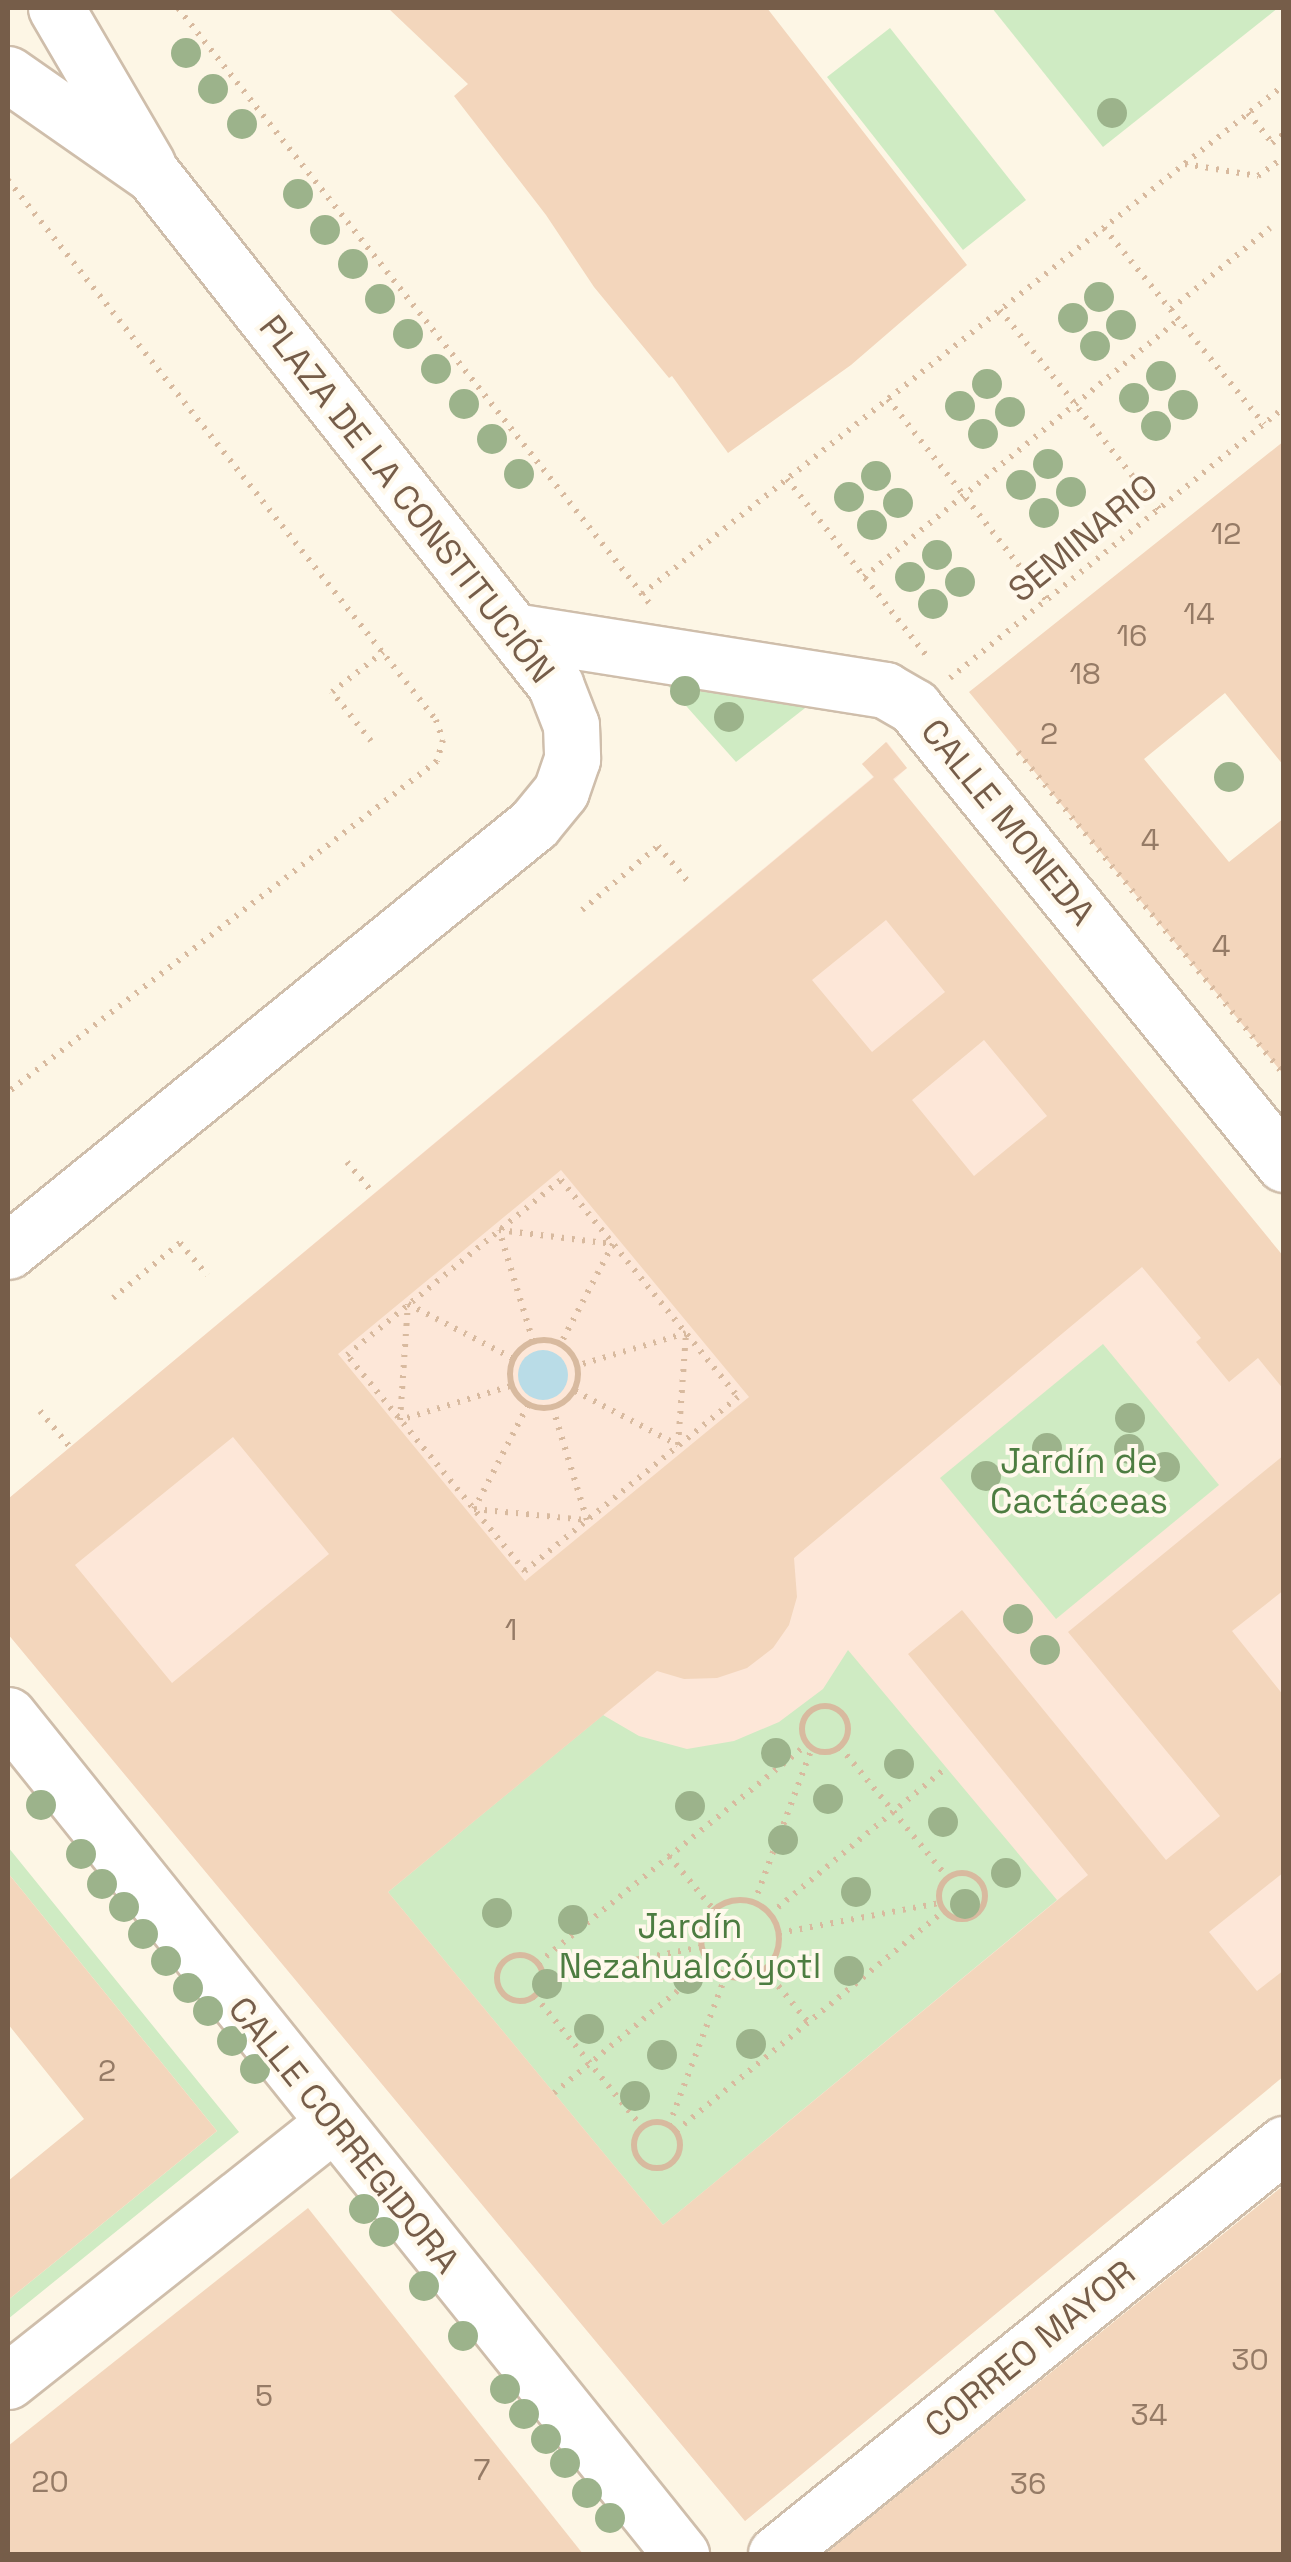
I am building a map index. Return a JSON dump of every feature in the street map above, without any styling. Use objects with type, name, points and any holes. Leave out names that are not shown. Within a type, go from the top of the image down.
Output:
[{"type":"street","points":[[56,8],[153,175]]},
{"type":"street","name":"PLAZA DE LA CONSTITUCIÓN","points":[[8,74],[153,175],[554,684],[571,725],[572,760],[561,790],[534,824],[8,1251]]},
{"type":"street","name":"CALLE MONEDA","points":[[513,631],[930,694],[1284,1164]]},
{"type":"street","name":"CALLE CORREGIDORA","points":[[8,1715],[680,2554]]},
{"type":"street","points":[[8,2380],[334,2122]]},
{"type":"street","name":"CORREO MAYOR","points":[[776,2554],[1284,2144]]},
{"type":"path","points":[[178,8],[694,660]]},
{"type":"path","points":[[642,594],[1284,85]]},
{"type":"path","points":[[1248,113],[1272,143],[1284,134]]},
{"type":"path","points":[[1186,164],[1258,176],[1284,157]]},
{"type":"path","points":[[8,180],[436,720],[443,740],[437,760],[8,1092]]},
{"type":"path","points":[[1104,228],[1264,424]]},
{"type":"path","points":[[1171,309],[1270,228]]},
{"type":"path","points":[[1000,310],[1159,508]]},
{"type":"path","points":[[864,577],[1179,319]]},
{"type":"path","points":[[888,399],[1046,600]]},
{"type":"path","name":"SEMINARIO","points":[[930,694],[1284,408]]},
{"type":"path","points":[[787,480],[864,577],[930,694]]},
{"type":"path","points":[[371,742],[332,692],[382,652]]},
{"type":"path","points":[[1014,747],[1284,1075]]},
{"type":"path","points":[[582,910],[658,846],[690,884]]},
{"type":"path","points":[[347,1162],[374,1193]]},
{"type":"path","points":[[561,1180],[613,1244],[738,1397],[525,1571],[347,1355],[441,1274],[561,1180]]},
{"type":"path","points":[[500,1230],[613,1244]]},
{"type":"path","points":[[500,1230],[533,1340]]},
{"type":"path","points":[[113,1298],[180,1243],[207,1275]]},
{"type":"path","points":[[561,1343],[613,1244]]},
{"type":"path","points":[[408,1304],[512,1358]]},
{"type":"path","points":[[400,1420],[408,1304]]},
{"type":"path","points":[[578,1365],[686,1333]]},
{"type":"path","points":[[678,1445],[686,1333]]},
{"type":"path","points":[[533,1340],[561,1343],[578,1365],[575,1391],[553,1408],[528,1406],[510,1386],[512,1358],[533,1340]]},
{"type":"path","points":[[400,1420],[510,1386]]},
{"type":"path","points":[[575,1391],[678,1445]]},
{"type":"path","points":[[474,1509],[528,1406]]},
{"type":"path","points":[[553,1408],[587,1520]]},
{"type":"path","points":[[40,1411],[70,1447]]},
{"type":"path","points":[[474,1509],[587,1520]]},
{"type":"path","points":[[754,1902],[810,1746],[802,1722],[812,1709],[827,1705],[847,1718],[848,1733],[840,1746],[827,1752],[810,1746]]},
{"type":"path","points":[[538,1963],[810,1746]]},
{"type":"path","points":[[840,1746],[947,1878]]},
{"type":"path","points":[[770,1914],[946,1768]]},
{"type":"path","points":[[670,1856],[714,1910]]},
{"type":"path","points":[[969,1873],[982,1883],[986,1898],[973,1917],[958,1918],[942,1906],[940,1890],[947,1878],[969,1873]]},
{"type":"path","points":[[736,1900],[754,1902],[770,1914],[779,1933],[778,1948],[764,1970],[742,1979],[726,1975],[710,1964],[702,1947],[702,1929],[714,1910],[736,1900]]},
{"type":"path","points":[[779,1933],[942,1906]]},
{"type":"path","points":[[672,2128],[808,2022],[942,1906]]},
{"type":"path","points":[[544,1977],[702,1947]]},
{"type":"path","points":[[516,1955],[538,1963],[544,1977],[535,1996],[520,2002],[506,1997],[497,1976],[503,1962],[516,1955]]},
{"type":"path","points":[[554,2093],[710,1964]]},
{"type":"path","points":[[764,1970],[808,2022]]},
{"type":"path","points":[[672,2128],[656,2122],[642,2127],[634,2140],[636,2156],[654,2169],[670,2165],[679,2154],[672,2128],[726,1975]]},
{"type":"path","points":[[535,1996],[642,2127]]},
{"type":"shaded area","points":[[887,742],[907,768],[894,780],[1283,1257],[1283,2076],[745,2521],[8,1634],[8,1499],[873,777],[862,764]]},
{"type":"green space","points":[[992,8],[1278,8],[1103,147]]},
{"type":"green space","points":[[890,28],[1026,200],[963,250],[827,77]]},
{"type":"green space","points":[[663,680],[814,701],[736,762]]},
{"type":"green space","name":"Jardín de Cactáceas","points":[[1103,1344],[1219,1485],[1056,1619],[940,1478]]},
{"type":"green space","name":"Jardín Nezahualcóyotl","points":[[848,1650],[1057,1900],[663,2225],[388,1892],[603,1715],[639,1736],[687,1749],[734,1741],[779,1722],[823,1689]]},
{"type":"green space","points":[[8,1847],[239,2132],[8,2319],[8,2300],[217,2131],[8,1873]]},
{"type":"water","points":[[543,1350],[561,1357],[568,1375],[561,1393],[543,1400],[525,1393],[518,1375],[525,1357]]},
{"type":"building","points":[[388,8],[767,8],[967,265],[851,365],[728,453],[672,376],[669,378],[594,287],[546,215],[454,96],[468,84]]},
{"type":"building","points":[[1284,441],[1284,766],[1225,693],[1144,759],[1229,862],[1284,818],[1284,1075],[969,692]]},
{"type":"building","points":[[886,742],[907,768],[893,779],[1284,1257],[1284,1390],[1258,1358],[1229,1382],[1196,1342],[1201,1338],[1142,1267],[794,1558],[797,1597],[789,1625],[773,1648],[747,1668],[717,1678],[684,1679],[657,1671],[388,1892],[663,2225],[1088,1875],[908,1654],[962,1610],[1166,1860],[1220,1816],[1068,1632],[1284,1455],[1284,1590],[1232,1631],[1284,1696],[1284,1872],[1209,1932],[1257,1991],[1284,1970],[1284,2076],[745,2521],[8,1634],[8,1499],[874,777],[862,764]],"holes":[[[886,920],[945,992],[872,1052],[812,980]],[[984,1040],[1047,1116],[974,1176],[912,1100]],[[561,1170],[749,1397],[525,1581],[338,1354]],[[233,1437],[329,1554],[172,1683],[75,1565]]]},
{"type":"building","points":[[8,1873],[217,2131],[8,2300],[8,2181],[84,2119],[8,2024]]},
{"type":"building","points":[[1284,2185],[1284,2554],[825,2554]]},
{"type":"building","points":[[308,2208],[583,2554],[8,2554],[8,2446]]}]
